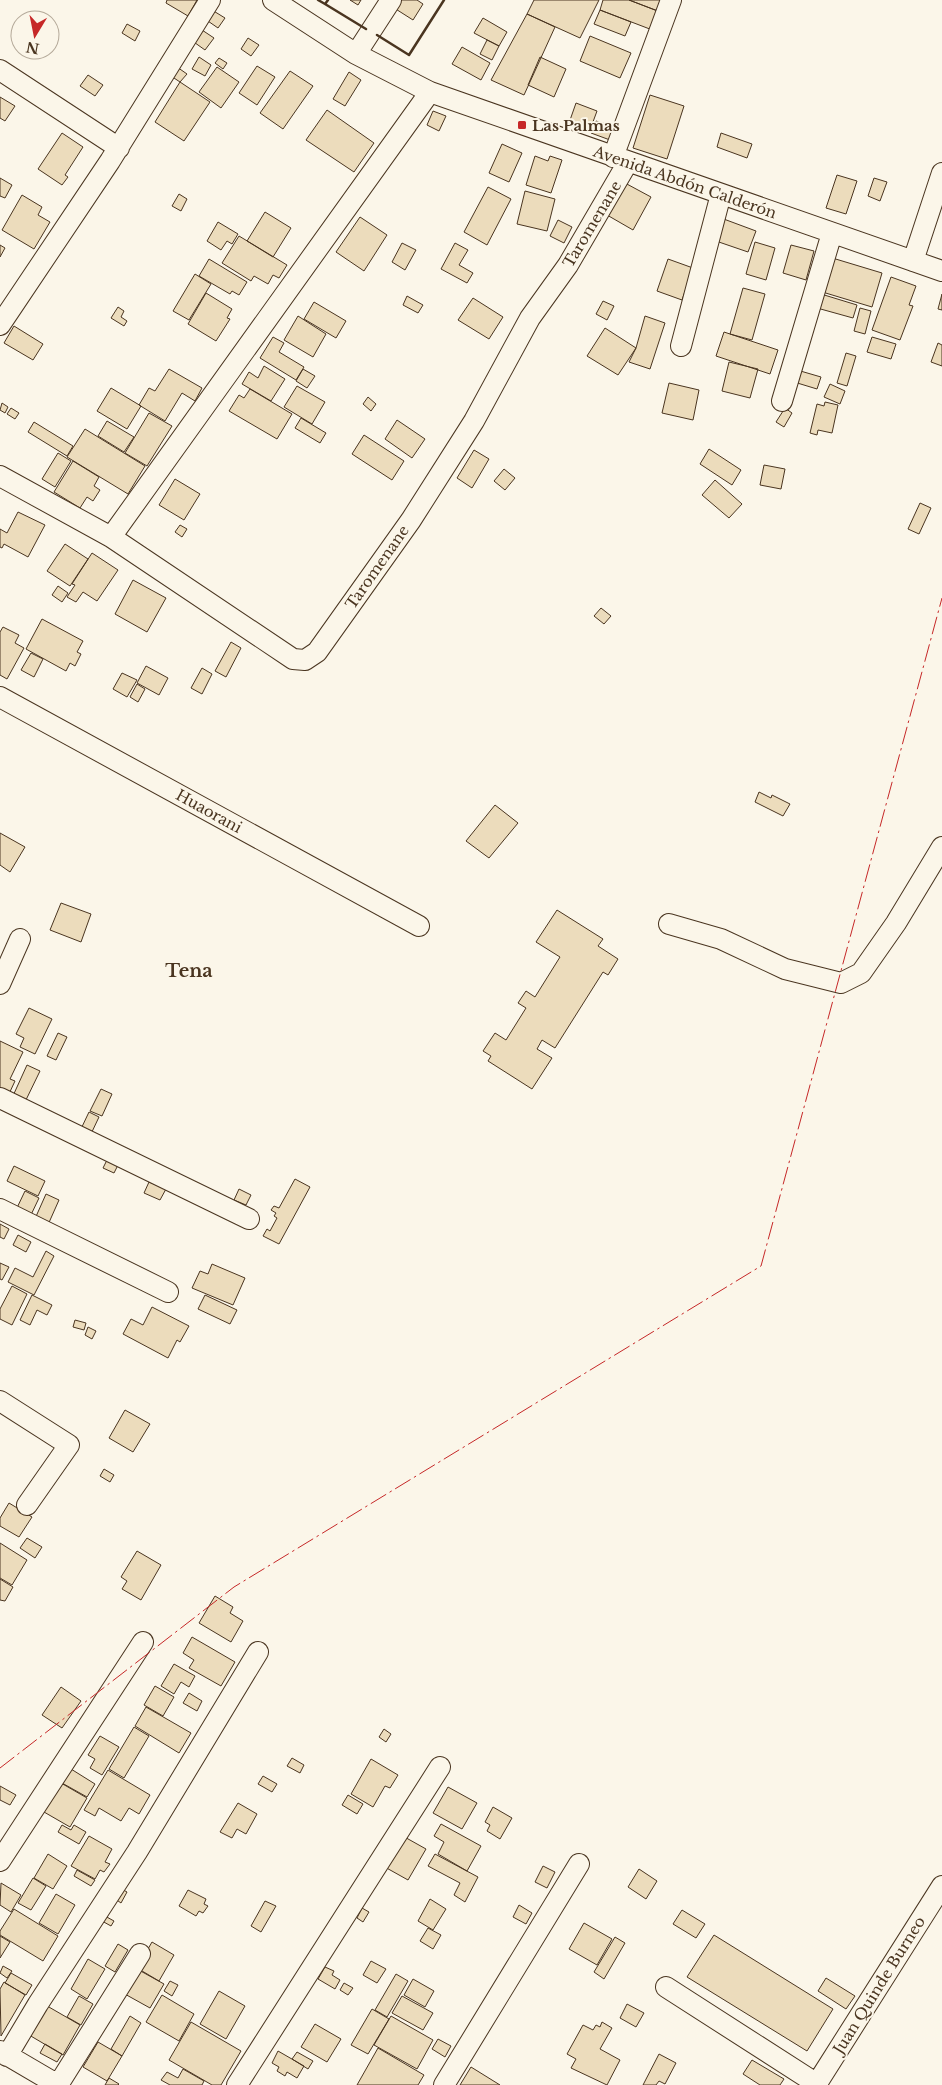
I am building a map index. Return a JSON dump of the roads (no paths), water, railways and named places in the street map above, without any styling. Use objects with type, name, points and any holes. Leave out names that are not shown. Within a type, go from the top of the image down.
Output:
[{"type":"street","points":[[0,325],[119,148],[210,0]]},
{"type":"street","name":"Avenida Abdón Calderón","points":[[273,0],[356,54],[430,92],[942,271]]},
{"type":"street","points":[[356,54],[391,0]]},
{"type":"street","name":"Taromenane","points":[[3,485],[111,536],[293,659],[305,660],[318,652],[411,520],[463,438],[530,318],[568,265],[621,159],[671,0]]},
{"type":"street","points":[[0,70],[119,148]]},
{"type":"street","points":[[111,536],[430,92]]},
{"type":"street","points":[[913,261],[942,173]]},
{"type":"street","points":[[681,346],[721,194]]},
{"type":"street","points":[[782,401],[832,233]]},
{"type":"street","name":"Huaorani","points":[[0,697],[419,926]]},
{"type":"street","points":[[669,924],[721,939],[785,968],[841,983],[861,973],[896,923],[942,847]]},
{"type":"street","points":[[0,984],[20,939]]},
{"type":"street","points":[[0,1098],[249,1219]]},
{"type":"street","points":[[0,1209],[168,1292]]},
{"type":"street","points":[[0,1401],[69,1445],[27,1505]]},
{"type":"street","points":[[0,1861],[143,1642]]},
{"type":"street","points":[[140,1954],[58,2085],[4,2054],[137,1852],[258,1652]]},
{"type":"street","points":[[237,2085],[440,1767]]},
{"type":"street","points":[[444,2085],[579,1864]]},
{"type":"street","name":"Juan Quinde Burneo","points":[[817,2084],[942,1886]]},
{"type":"street","points":[[666,1987],[817,2084]]},
{"type":"place","name":"Las Palmas","points":[[522,125]]},
{"type":"district","name":"Tena","points":[[189,971]]}]
